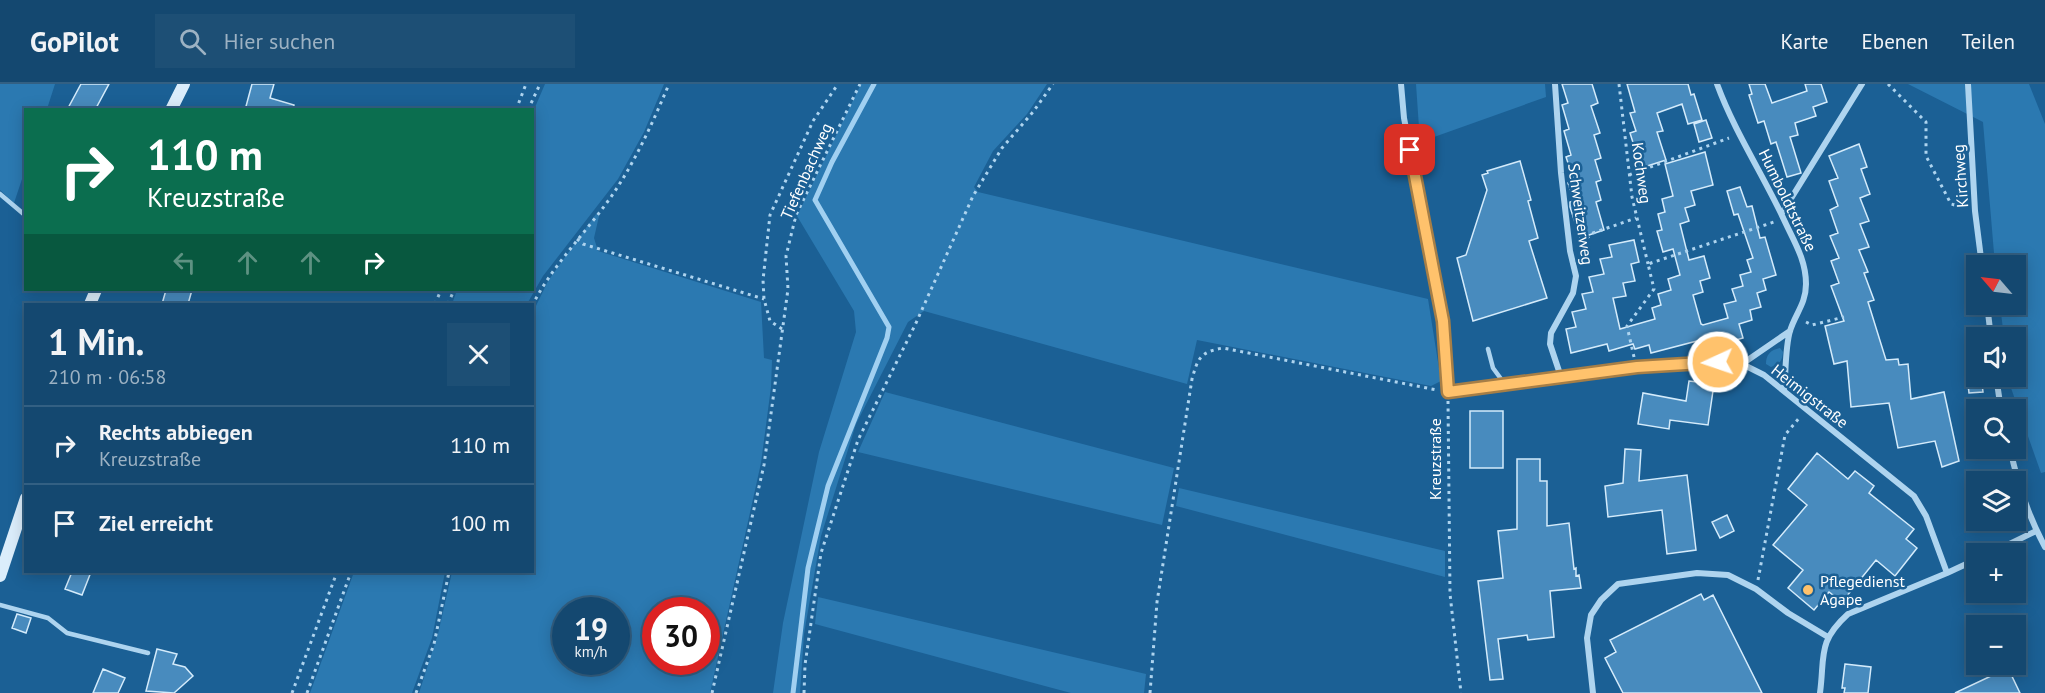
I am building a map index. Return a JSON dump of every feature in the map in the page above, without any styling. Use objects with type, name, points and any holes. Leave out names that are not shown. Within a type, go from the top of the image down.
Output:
[{"type":"main road","points":[[172,108],[184,84]]},
{"type":"main road","points":[[0,576],[24,504]]},
{"type":"street","points":[[1401,84],[1404,118],[1443,321],[1448,392]]},
{"type":"street","name":"Schweitzerweg","points":[[1555,84],[1560,173],[1570,251],[1576,276],[1573,293],[1551,333],[1550,344],[1562,377]]},
{"type":"street","name":"Humboldtstraße","points":[[1717,84],[1728,115],[1783,215],[1805,269],[1806,286],[1801,309],[1790,331],[1784,390]]},
{"type":"street","points":[[1783,215],[1862,84]]},
{"type":"street","name":"Kirchweg","points":[[1968,84],[1975,211],[1981,255]]},
{"type":"street","points":[[1742,364],[1790,331]]},
{"type":"street","name":"Heimigstraße","points":[[1448,392],[1637,367],[1718,362],[1742,364],[1764,375],[1784,390],[1914,496],[1926,516],[1947,573]]},
{"type":"street","points":[[2012,459],[2036,531],[2045,547]]},
{"type":"street","points":[[2011,543],[2036,531]]},
{"type":"street","points":[[1820,693],[1823,656],[1828,637],[1848,615],[1966,564]]},
{"type":"street","points":[[1593,693],[1587,638],[1591,615],[1601,600],[1618,584],[1697,573],[1728,575],[1756,589],[1788,613],[1828,637]]},
{"type":"lane","points":[[1413,167],[1425,163]]},
{"type":"lane","points":[[0,194],[24,214]]},
{"type":"lane","points":[[1488,349],[1493,368],[1504,383]]},
{"type":"lane","points":[[0,605],[48,618],[67,633],[148,653]]},
{"type":"path","points":[[517,108],[526,84]]},
{"type":"path","points":[[529,108],[540,84]]},
{"type":"path","points":[[534,303],[545,282],[612,195],[650,130],[669,84]]},
{"type":"path","points":[[782,329],[770,321],[764,299],[763,280],[770,215],[813,121],[838,84]]},
{"type":"path","name":"Tiefenbachweg","points":[[712,693],[764,465],[788,289],[786,256],[796,215],[860,84]]},
{"type":"path","points":[[804,693],[805,665],[821,552],[858,440],[973,196],[1002,148],[1033,112],[1053,84]]},
{"type":"path","name":"Kochweg","points":[[1619,84],[1636,218],[1654,289],[1627,326],[1637,367]]},
{"type":"path","points":[[1887,84],[1926,122],[1926,156],[1951,204],[1975,211]]},
{"type":"path","points":[[1629,176],[1740,134]]},
{"type":"path","points":[[1648,264],[1783,215]]},
{"type":"path","points":[[1593,233],[1636,218]]},
{"type":"path","points":[[577,238],[583,244],[764,299]]},
{"type":"path","points":[[1796,318],[1812,325],[1844,317]]},
{"type":"path","points":[[1150,693],[1157,602],[1192,379],[1198,359],[1209,350],[1223,348],[1448,392]]},
{"type":"path","name":"Kreuzstraße","points":[[1448,392],[1450,594],[1461,693]]},
{"type":"path","points":[[1756,589],[1785,435],[1807,409]]},
{"type":"path","points":[[292,693],[337,573]]},
{"type":"path","points":[[307,693],[351,573]]},
{"type":"path","points":[[417,693],[434,644],[449,573]]},
{"type":"shaded area","points":[[0,84],[55,84],[47,108],[24,108],[24,173],[14,203],[0,190]]},
{"type":"shaded area","points":[[545,84],[664,84],[644,132],[618,179],[543,276],[528,303],[452,303],[457,291],[534,291],[534,110]]},
{"type":"shaded area","points":[[861,84],[1047,84],[1027,114],[993,151],[974,187],[978,192],[1428,299],[1441,381],[1431,386],[1197,340],[1187,384],[924,311],[908,322],[856,424],[821,536],[804,634],[800,693],[773,693],[783,623],[819,452],[856,332],[854,311],[797,216]]},
{"type":"shaded area","points":[[1416,84],[1545,84],[1546,97],[1420,142]]},
{"type":"shaded area","points":[[1908,84],[2029,84],[2045,124],[2045,472],[2041,473],[2026,430],[2026,399],[2015,399],[2011,388],[2026,387],[2026,327],[2003,327],[2001,315],[2026,315],[2026,255],[1994,255],[1983,122]]},
{"type":"shaded area","points":[[596,214],[599,216],[594,238],[598,251],[761,302],[764,358],[772,360],[771,387],[761,463],[720,648],[720,597],[642,597],[642,675],[714,675],[710,693],[419,693],[438,634],[452,573],[534,573],[534,310],[548,281]]},
{"type":"shaded area","points":[[1780,348],[1783,352],[1780,362],[1771,367],[1766,364],[1769,353]]},
{"type":"shaded area","points":[[885,392],[1174,468],[1162,525],[858,452]]},
{"type":"shaded area","points":[[1179,488],[1445,551],[1445,577],[1176,506]]},
{"type":"shaded area","points":[[354,573],[445,573],[432,638],[412,693],[310,693]]},
{"type":"shaded area","points":[[818,597],[1146,674],[1144,693],[1071,693],[815,624]]},
{"type":"building","points":[[81,84],[109,84],[96,108],[68,108]]},
{"type":"building","points":[[252,84],[274,84],[270,98],[294,105],[293,108],[246,108]]},
{"type":"building","points":[[1562,84],[1592,84],[1598,103],[1591,106],[1600,133],[1594,135],[1601,158],[1595,160],[1601,180],[1596,182],[1601,200],[1596,202],[1604,230],[1580,238],[1570,207],[1570,202],[1574,201],[1568,183],[1574,181],[1566,157],[1571,155],[1564,131],[1569,129],[1562,105],[1568,103]]},
{"type":"building","points":[[1627,84],[1688,84],[1691,95],[1694,94],[1702,120],[1688,124],[1682,104],[1657,113],[1663,131],[1657,132],[1666,160],[1641,168],[1630,133],[1636,131],[1630,113],[1635,112]]},
{"type":"building","points":[[1749,84],[1765,84],[1772,103],[1807,91],[1805,84],[1821,84],[1827,102],[1813,107],[1816,116],[1795,123],[1798,135],[1790,137],[1801,173],[1787,177],[1776,142],[1771,144],[1764,121],[1758,123],[1749,95],[1752,94]]},
{"type":"building","points":[[1706,120],[1712,138],[1699,142],[1694,124]]},
{"type":"building","points":[[1859,144],[1867,167],[1861,169],[1870,194],[1860,198],[1869,221],[1860,224],[1869,247],[1859,250],[1868,272],[1864,273],[1874,300],[1868,302],[1886,360],[1898,359],[1899,365],[1908,364],[1911,399],[1944,392],[1959,461],[1942,467],[1935,441],[1898,448],[1889,403],[1851,407],[1847,361],[1834,364],[1825,326],[1844,321],[1831,286],[1839,283],[1831,261],[1839,258],[1830,236],[1838,233],[1830,210],[1838,206],[1829,181],[1838,178],[1829,156]]},
{"type":"building","points":[[1705,152],[1713,185],[1691,191],[1695,205],[1685,208],[1689,221],[1680,224],[1689,260],[1704,256],[1710,278],[1700,281],[1703,292],[1693,295],[1701,324],[1728,318],[1724,304],[1736,301],[1732,289],[1743,286],[1740,275],[1751,272],[1747,260],[1753,258],[1738,214],[1734,215],[1727,191],[1740,187],[1747,207],[1752,206],[1760,238],[1765,237],[1776,275],[1763,279],[1766,290],[1757,293],[1761,307],[1750,310],[1752,320],[1739,324],[1743,338],[1722,344],[1720,335],[1651,353],[1649,345],[1635,349],[1633,344],[1609,351],[1607,344],[1571,353],[1566,329],[1576,327],[1572,312],[1586,309],[1582,294],[1593,292],[1589,277],[1604,274],[1600,259],[1612,257],[1609,245],[1634,240],[1639,262],[1631,264],[1635,281],[1623,283],[1626,296],[1613,298],[1620,329],[1655,319],[1652,308],[1661,305],[1658,294],[1671,290],[1668,279],[1680,275],[1673,249],[1663,252],[1657,231],[1662,230],[1658,214],[1665,212],[1662,199],[1673,196],[1665,164]]},
{"type":"building","points":[[1520,161],[1531,200],[1528,201],[1538,238],[1529,241],[1547,298],[1473,321],[1457,258],[1466,255],[1487,190],[1482,175],[1488,173],[1487,171]]},
{"type":"building","points":[[166,291],[192,291],[188,303],[162,303]]},
{"type":"building","points":[[1689,381],[1714,384],[1708,425],[1670,420],[1669,429],[1638,424],[1643,393],[1686,401]]},
{"type":"building","points":[[1968,387],[1982,387],[1983,392],[1969,393]]},
{"type":"building","points":[[1470,411],[1503,411],[1503,468],[1470,468]]},
{"type":"building","points":[[1625,449],[1641,450],[1639,481],[1687,475],[1696,550],[1667,554],[1662,510],[1608,517],[1605,486],[1623,483]]},
{"type":"building","points":[[1817,453],[1848,479],[1855,471],[1874,486],[1869,493],[1914,529],[1906,539],[1917,548],[1895,576],[1876,560],[1842,602],[1829,592],[1814,610],[1788,588],[1803,570],[1773,545],[1807,505],[1788,489]]},
{"type":"building","points":[[1517,459],[1540,459],[1540,481],[1547,481],[1547,526],[1569,523],[1574,569],[1576,568],[1576,576],[1579,575],[1581,588],[1550,591],[1554,637],[1528,640],[1527,635],[1498,639],[1503,679],[1490,680],[1478,581],[1503,578],[1498,531],[1517,529]]},
{"type":"building","points":[[1727,515],[1734,531],[1720,538],[1712,522]]},
{"type":"building","points":[[72,573],[91,573],[82,595],[65,589]]},
{"type":"building","points":[[1701,594],[1704,600],[1713,595],[1762,693],[1623,693],[1605,658],[1616,652],[1610,640]]},
{"type":"building","points":[[17,614],[31,618],[26,633],[12,628]]},
{"type":"building","points":[[157,649],[177,654],[173,664],[185,667],[193,676],[174,693],[146,691]]},
{"type":"building","points":[[1845,664],[1871,667],[1868,693],[1844,693],[1845,688],[1842,688]]},
{"type":"building","points":[[103,669],[125,678],[118,693],[93,693]]},
{"type":"building","points":[[1993,675],[2011,675],[2020,693],[1955,693]]},
{"type":"waterway","points":[[793,693],[808,568],[828,486],[887,338],[889,327],[815,200],[832,162],[874,84]]},
{"type":"place","name":"Pflegedienst Agape","points":[[1808,590]]},
{"type":"route","points":[[1410,150],[1443,321],[1448,392],[1637,367],[1718,362]]}]
